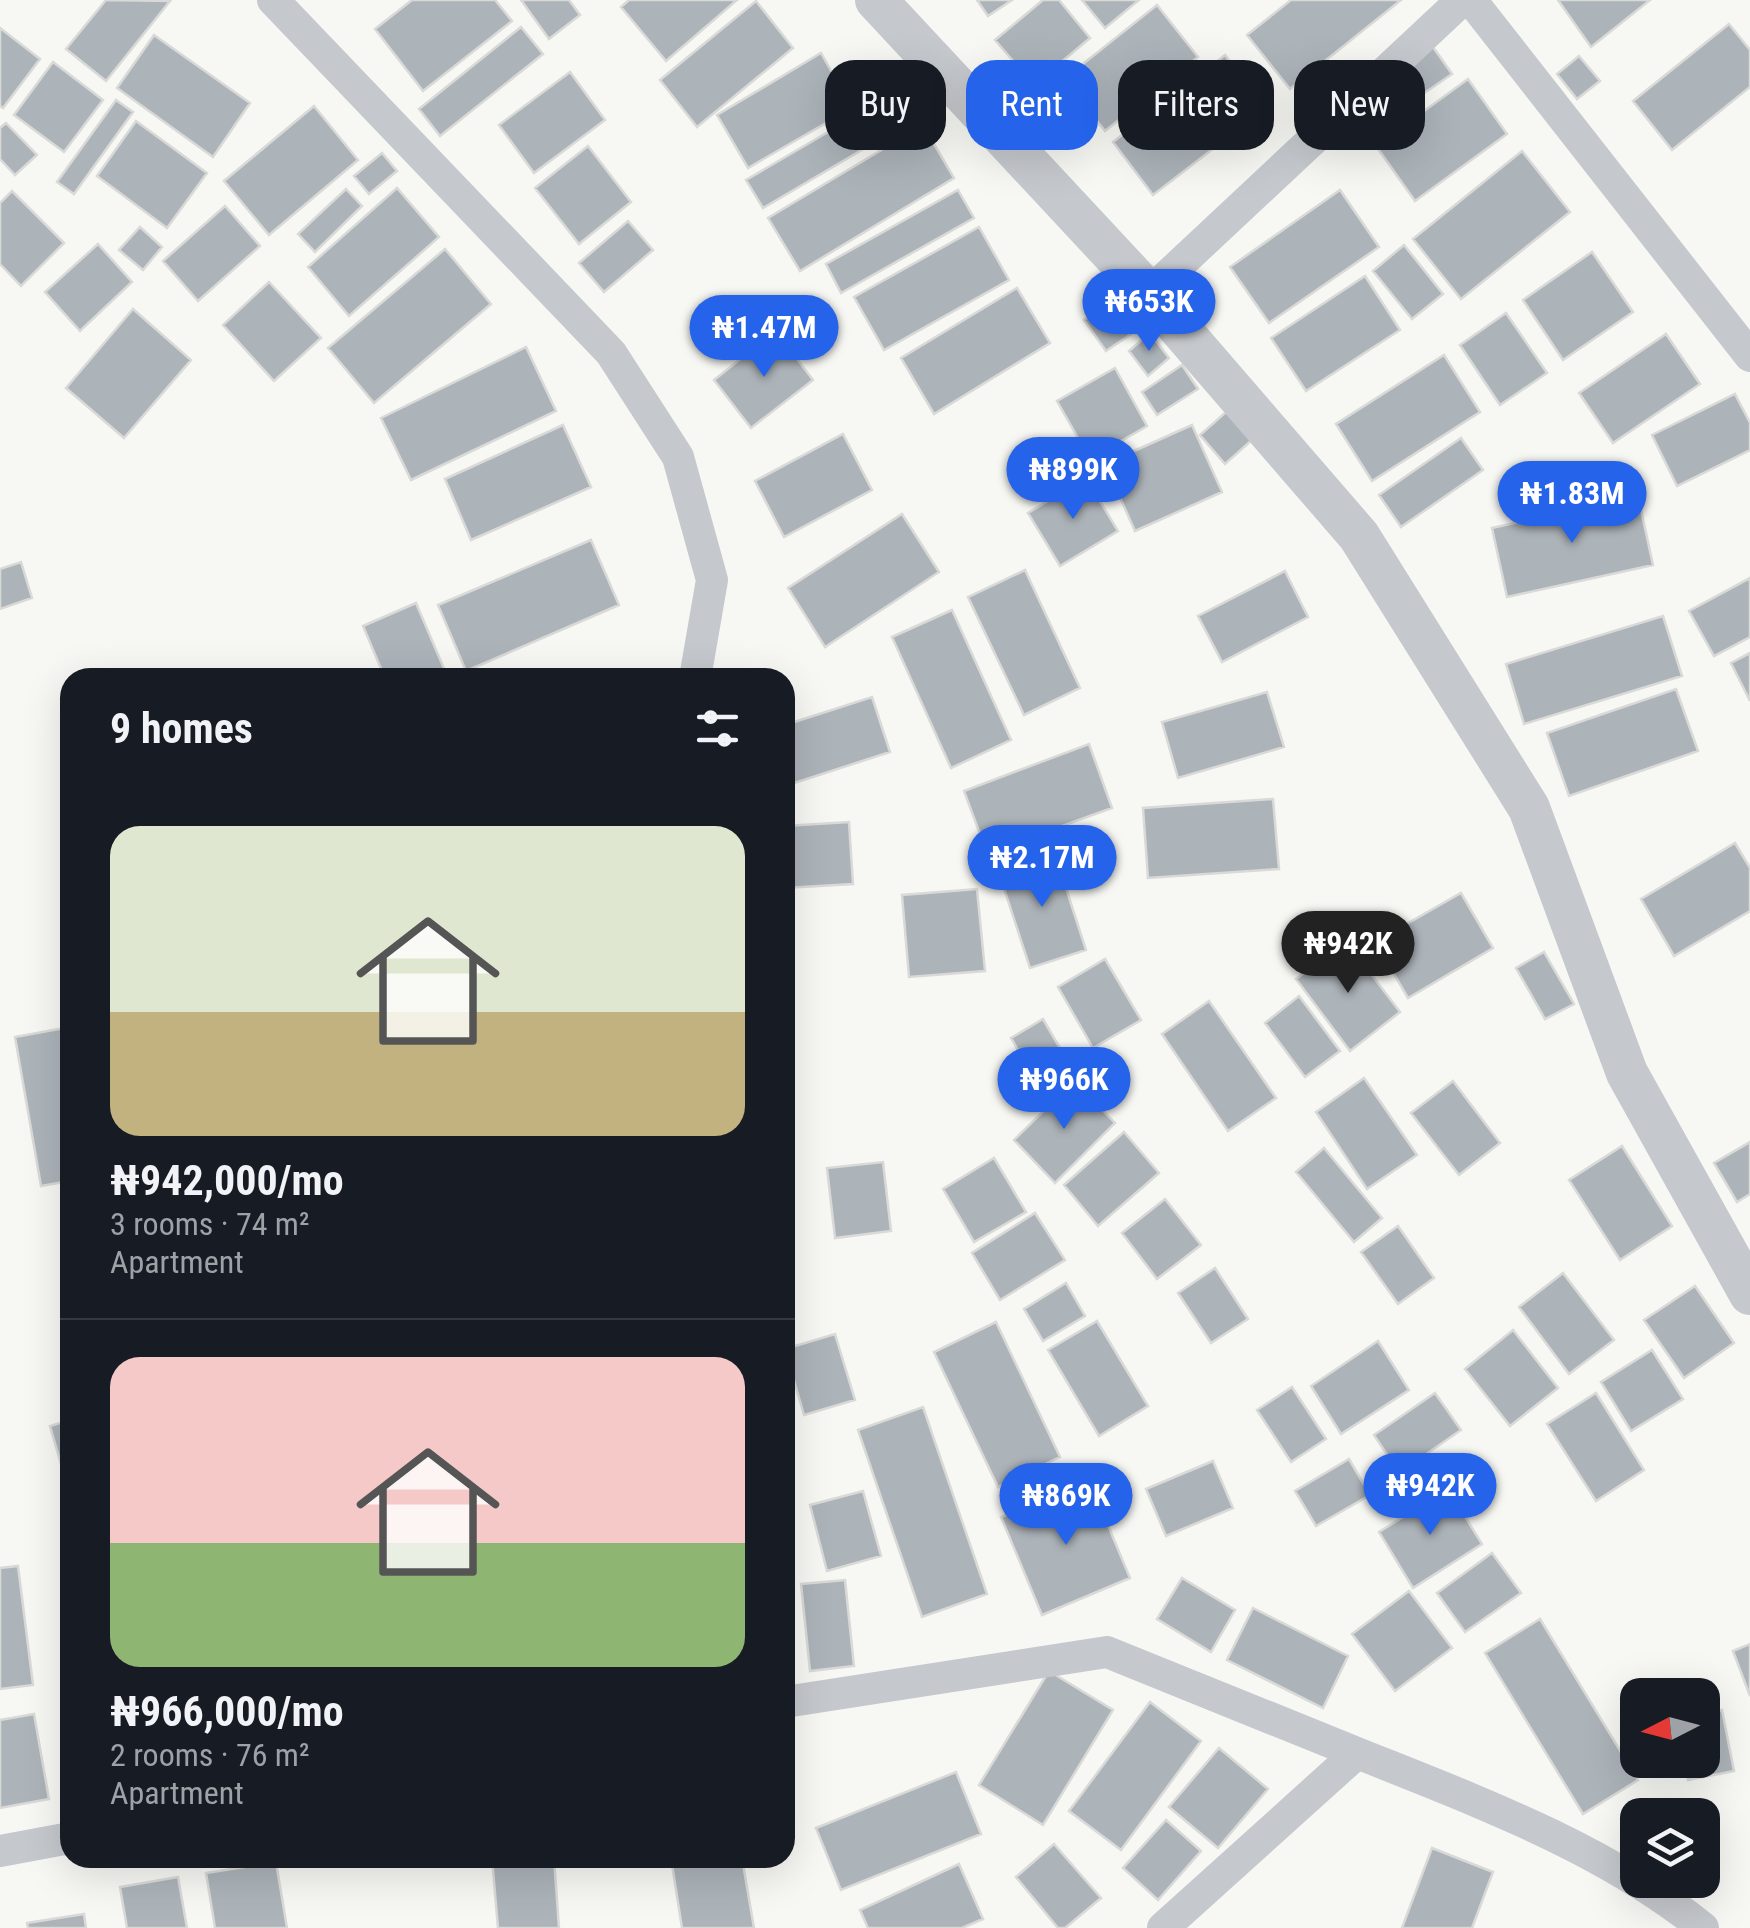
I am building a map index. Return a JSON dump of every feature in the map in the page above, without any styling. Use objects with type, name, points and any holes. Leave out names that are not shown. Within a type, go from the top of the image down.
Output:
[{"type":"street","points":[[273,0],[611,353],[678,457],[712,580],[697,668]]},
{"type":"street","points":[[876,0],[1149,293],[1359,536],[1530,808],[1627,1073],[1750,1294]]},
{"type":"street","points":[[1149,293],[1462,0]]},
{"type":"street","points":[[1471,0],[1750,356]]},
{"type":"street","points":[[795,1700],[1107,1652],[1507,1814],[1670,1902],[1702,1928]]},
{"type":"street","points":[[1162,1928],[1356,1753]]},
{"type":"street","points":[[0,1851],[60,1840]]},
{"type":"building","points":[[106,0],[170,1],[106,81],[66,49]]},
{"type":"building","points":[[412,0],[495,0],[512,21],[423,91],[375,29]]},
{"type":"building","points":[[521,0],[569,0],[580,15],[549,39]]},
{"type":"building","points":[[629,0],[737,0],[666,61],[621,7]]},
{"type":"building","points":[[977,0],[1012,0],[988,16]]},
{"type":"building","points":[[1043,0],[1059,0],[1090,38],[1064,60],[1012,60],[995,40]]},
{"type":"building","points":[[1082,0],[1139,0],[1105,28]]},
{"type":"building","points":[[1291,0],[1401,0],[1326,60],[1294,60],[1294,86],[1290,89],[1274,69],[1274,60],[1267,60],[1247,35]]},
{"type":"building","points":[[1558,0],[1650,0],[1591,47]]},
{"type":"building","points":[[756,1],[793,48],[697,127],[660,80]]},
{"type":"building","points":[[1157,5],[1198,57],[1118,60],[1118,121],[1105,131],[1098,122],[1098,60],[1088,60]]},
{"type":"building","points":[[1729,24],[1750,50],[1750,87],[1672,150],[1633,101]]},
{"type":"building","points":[[521,27],[543,54],[440,136],[419,109]]},
{"type":"building","points":[[0,28],[40,59],[3,108],[0,106]]},
{"type":"building","points":[[154,35],[250,103],[213,157],[117,88]]},
{"type":"building","points":[[1433,47],[1452,74],[1425,93],[1425,60],[1415,60]]},
{"type":"building","points":[[821,53],[825,60],[825,124],[748,168],[717,115]]},
{"type":"building","points":[[1579,56],[1600,81],[1577,99],[1557,74]]},
{"type":"building","points":[[53,62],[103,100],[64,152],[14,115]]},
{"type":"building","points":[[570,72],[605,120],[534,173],[499,125]]},
{"type":"building","points":[[1468,79],[1507,134],[1415,201],[1379,150],[1425,150],[1425,110]]},
{"type":"building","points":[[116,100],[133,112],[74,194],[57,182]]},
{"type":"building","points":[[314,106],[358,160],[269,235],[224,181]]},
{"type":"building","points":[[136,121],[207,173],[167,228],[97,176]]},
{"type":"building","points":[[6,123],[37,155],[15,175],[0,159],[0,128]]},
{"type":"building","points":[[825,134],[825,150],[862,150],[763,208],[746,180]]},
{"type":"building","points":[[588,146],[631,202],[579,244],[535,188]]},
{"type":"building","points":[[881,150],[938,150],[954,178],[800,271],[768,218]]},
{"type":"building","points":[[1119,150],[1211,150],[1153,195]]},
{"type":"building","points":[[1522,151],[1570,212],[1461,299],[1413,239]]},
{"type":"building","points":[[382,153],[397,171],[369,194],[354,176]]},
{"type":"building","points":[[397,188],[439,237],[349,316],[308,267]]},
{"type":"building","points":[[346,189],[362,206],[315,252],[298,234]]},
{"type":"building","points":[[958,190],[974,218],[841,293],[826,264]]},
{"type":"building","points":[[1340,190],[1379,247],[1269,323],[1230,267]]},
{"type":"building","points":[[12,191],[64,243],[21,286],[0,264],[0,203]]},
{"type":"building","points":[[225,206],[260,246],[198,301],[163,261]]},
{"type":"building","points":[[628,221],[653,250],[604,292],[579,263]]},
{"type":"building","points":[[140,227],[162,247],[143,270],[119,250]]},
{"type":"building","points":[[979,227],[1009,280],[884,350],[854,297]]},
{"type":"building","points":[[98,244],[132,282],[80,331],[45,292]]},
{"type":"building","points":[[1404,245],[1443,294],[1412,319],[1373,271]]},
{"type":"building","points":[[445,249],[491,304],[374,403],[328,348]]},
{"type":"building","points":[[1592,252],[1633,312],[1563,360],[1523,300]]},
{"type":"building","points":[[1365,276],[1400,330],[1306,391],[1271,338]]},
{"type":"building","points":[[269,282],[321,338],[274,381],[223,325]]},
{"type":"building","points":[[1131,286],[1153,319],[1106,351],[1084,320]]},
{"type":"building","points":[[1017,288],[1050,343],[934,414],[901,358]]},
{"type":"building","points":[[133,309],[191,360],[124,438],[66,388]]},
{"type":"building","points":[[1506,313],[1547,373],[1500,405],[1460,345]]},
{"type":"building","points":[[776,331],[813,380],[751,428],[714,380]]},
{"type":"building","points":[[1150,333],[1169,358],[1148,376],[1129,351]]},
{"type":"building","points":[[1666,334],[1700,384],[1613,443],[1579,393]]},
{"type":"building","points":[[526,347],[556,411],[411,480],[381,418]]},
{"type":"building","points":[[1444,355],[1480,412],[1372,481],[1336,424]]},
{"type":"building","points":[[1182,365],[1198,389],[1157,415],[1142,392]]},
{"type":"building","points":[[1115,368],[1147,426],[1090,459],[1057,401]]},
{"type":"building","points":[[1735,394],[1750,423],[1750,450],[1677,486],[1652,435]]},
{"type":"building","points":[[1226,412],[1252,440],[1225,464],[1200,435]]},
{"type":"building","points":[[563,425],[591,487],[471,540],[445,479]]},
{"type":"building","points":[[1192,425],[1222,492],[1135,531],[1105,464]]},
{"type":"building","points":[[843,434],[872,490],[784,537],[755,481]]},
{"type":"building","points":[[1461,438],[1483,470],[1401,527],[1379,495]]},
{"type":"building","points":[[1086,478],[1118,531],[1060,566],[1028,513]]},
{"type":"building","points":[[1638,496],[1653,565],[1507,597],[1492,528]]},
{"type":"building","points":[[902,514],[939,572],[825,647],[788,588]]},
{"type":"building","points":[[591,540],[619,605],[473,668],[465,668],[438,605]]},
{"type":"building","points":[[21,562],[32,598],[0,609],[0,569]]},
{"type":"building","points":[[1025,570],[1080,688],[1024,715],[968,597]]},
{"type":"building","points":[[1285,571],[1308,617],[1222,662],[1198,616]]},
{"type":"building","points":[[1750,578],[1750,637],[1714,656],[1689,611]]},
{"type":"building","points":[[416,603],[444,668],[381,668],[363,626]]},
{"type":"building","points":[[952,610],[1011,740],[951,768],[892,637]]},
{"type":"building","points":[[1663,616],[1682,676],[1524,724],[1506,664]]},
{"type":"building","points":[[1750,653],[1750,701],[1731,663]]},
{"type":"building","points":[[1676,689],[1698,751],[1569,796],[1547,733]]},
{"type":"building","points":[[1267,692],[1284,747],[1178,778],[1162,722]]},
{"type":"building","points":[[872,697],[890,752],[795,783],[795,722]]},
{"type":"building","points":[[1089,744],[1112,808],[987,853],[964,791]]},
{"type":"building","points":[[1273,799],[1279,869],[1148,878],[1143,808]]},
{"type":"building","points":[[849,822],[853,884],[795,887],[795,825]]},
{"type":"building","points":[[1735,843],[1750,868],[1750,911],[1674,956],[1641,899]]},
{"type":"building","points":[[1054,851],[1086,950],[1030,968],[998,870]]},
{"type":"building","points":[[977,889],[985,971],[909,977],[902,895]]},
{"type":"building","points":[[1461,893],[1493,948],[1408,998],[1375,942]]},
{"type":"building","points":[[1346,941],[1400,1012],[1350,1051],[1296,979]]},
{"type":"building","points":[[1544,952],[1574,1004],[1545,1019],[1516,968]]},
{"type":"building","points":[[1105,959],[1141,1020],[1093,1048],[1058,987]]},
{"type":"building","points":[[1299,996],[1340,1051],[1305,1077],[1265,1023]]},
{"type":"building","points":[[1209,1001],[1276,1098],[1228,1131],[1162,1034]]},
{"type":"building","points":[[1043,1019],[1072,1069],[1040,1088],[1011,1038]]},
{"type":"building","points":[[60,1029],[60,1183],[41,1186],[15,1037]]},
{"type":"building","points":[[1364,1078],[1417,1155],[1367,1189],[1316,1112]]},
{"type":"building","points":[[1074,1081],[1115,1123],[1055,1183],[1014,1140]]},
{"type":"building","points":[[1453,1081],[1500,1143],[1459,1175],[1411,1113]]},
{"type":"building","points":[[1124,1132],[1159,1173],[1098,1226],[1064,1185]]},
{"type":"building","points":[[1750,1142],[1750,1194],[1737,1202],[1714,1163]]},
{"type":"building","points":[[1622,1146],[1672,1226],[1620,1260],[1569,1180]]},
{"type":"building","points":[[1324,1148],[1382,1218],[1354,1242],[1296,1172]]},
{"type":"building","points":[[994,1158],[1026,1212],[974,1242],[943,1189]]},
{"type":"building","points":[[883,1162],[891,1231],[835,1238],[827,1168]]},
{"type":"building","points":[[1165,1199],[1201,1245],[1157,1279],[1122,1233]]},
{"type":"building","points":[[1035,1213],[1065,1260],[1000,1300],[972,1253]]},
{"type":"building","points":[[1398,1226],[1434,1278],[1398,1304],[1361,1252]]},
{"type":"building","points":[[1215,1268],[1248,1319],[1211,1343],[1178,1293]]},
{"type":"building","points":[[1563,1273],[1614,1340],[1569,1374],[1519,1307]]},
{"type":"building","points":[[1066,1283],[1085,1316],[1043,1341],[1024,1309]]},
{"type":"building","points":[[1695,1286],[1734,1343],[1684,1378],[1644,1320]]},
{"type":"building","points":[[1097,1321],[1148,1406],[1099,1436],[1048,1350]]},
{"type":"building","points":[[996,1322],[1060,1457],[998,1487],[934,1352]]},
{"type":"building","points":[[1513,1330],[1558,1388],[1510,1426],[1465,1369]]},
{"type":"building","points":[[835,1334],[855,1400],[804,1415],[795,1384],[795,1346]]},
{"type":"building","points":[[1378,1341],[1409,1390],[1341,1434],[1311,1386]]},
{"type":"building","points":[[1652,1350],[1683,1399],[1631,1431],[1601,1382]]},
{"type":"building","points":[[1292,1387],[1326,1439],[1291,1462],[1257,1410]]},
{"type":"building","points":[[1435,1393],[1461,1430],[1399,1473],[1374,1435]]},
{"type":"building","points":[[1596,1393],[1644,1470],[1596,1501],[1547,1424]]},
{"type":"building","points":[[923,1407],[987,1594],[922,1617],[858,1430]]},
{"type":"building","points":[[60,1423],[60,1460],[50,1426]]},
{"type":"building","points":[[1349,1459],[1370,1495],[1316,1526],[1295,1491]]},
{"type":"building","points":[[1213,1461],[1233,1508],[1166,1536],[1146,1489]]},
{"type":"building","points":[[1089,1480],[1130,1578],[1042,1615],[1001,1517]]},
{"type":"building","points":[[1448,1489],[1482,1544],[1413,1588],[1379,1532]]},
{"type":"building","points":[[863,1491],[881,1556],[827,1571],[810,1505]]},
{"type":"building","points":[[1492,1553],[1521,1593],[1465,1632],[1437,1593]]},
{"type":"building","points":[[18,1566],[33,1685],[0,1689],[0,1568]]},
{"type":"building","points":[[1182,1578],[1235,1610],[1211,1652],[1157,1619]]},
{"type":"building","points":[[845,1580],[854,1666],[810,1671],[801,1584]]},
{"type":"building","points":[[1409,1591],[1452,1648],[1395,1691],[1352,1634]]},
{"type":"building","points":[[1253,1608],[1348,1656],[1323,1708],[1227,1660]]},
{"type":"building","points":[[1540,1619],[1620,1750],[1620,1778],[1638,1780],[1583,1814],[1485,1653]]},
{"type":"building","points":[[1750,1644],[1750,1696],[1733,1651]]},
{"type":"building","points":[[1049,1671],[1113,1710],[1043,1825],[979,1785]]},
{"type":"building","points":[[1150,1702],[1201,1741],[1121,1850],[1069,1811]]},
{"type":"building","points":[[1720,1710],[1734,1771],[1720,1774]]},
{"type":"building","points":[[34,1714],[49,1799],[0,1808],[0,1720]]},
{"type":"building","points":[[1219,1748],[1268,1789],[1218,1848],[1169,1807]]},
{"type":"building","points":[[956,1772],[981,1834],[841,1890],[816,1828]]},
{"type":"building","points":[[1166,1820],[1201,1851],[1158,1900],[1123,1868]]},
{"type":"building","points":[[1054,1844],[1101,1898],[1065,1928],[1058,1928],[1016,1877]]},
{"type":"building","points":[[1432,1848],[1493,1872],[1472,1928],[1402,1928]]},
{"type":"building","points":[[959,1864],[983,1919],[962,1928],[868,1928],[860,1910]]},
{"type":"building","points":[[277,1868],[287,1928],[215,1928],[206,1873]]},
{"type":"building","points":[[493,1868],[555,1868],[559,1928],[498,1928]]},
{"type":"building","points":[[673,1868],[744,1868],[754,1928],[682,1928]]},
{"type":"building","points":[[178,1877],[187,1928],[127,1928],[120,1887]]},
{"type":"building","points":[[84,1914],[86,1928],[28,1928],[27,1923]]}]
